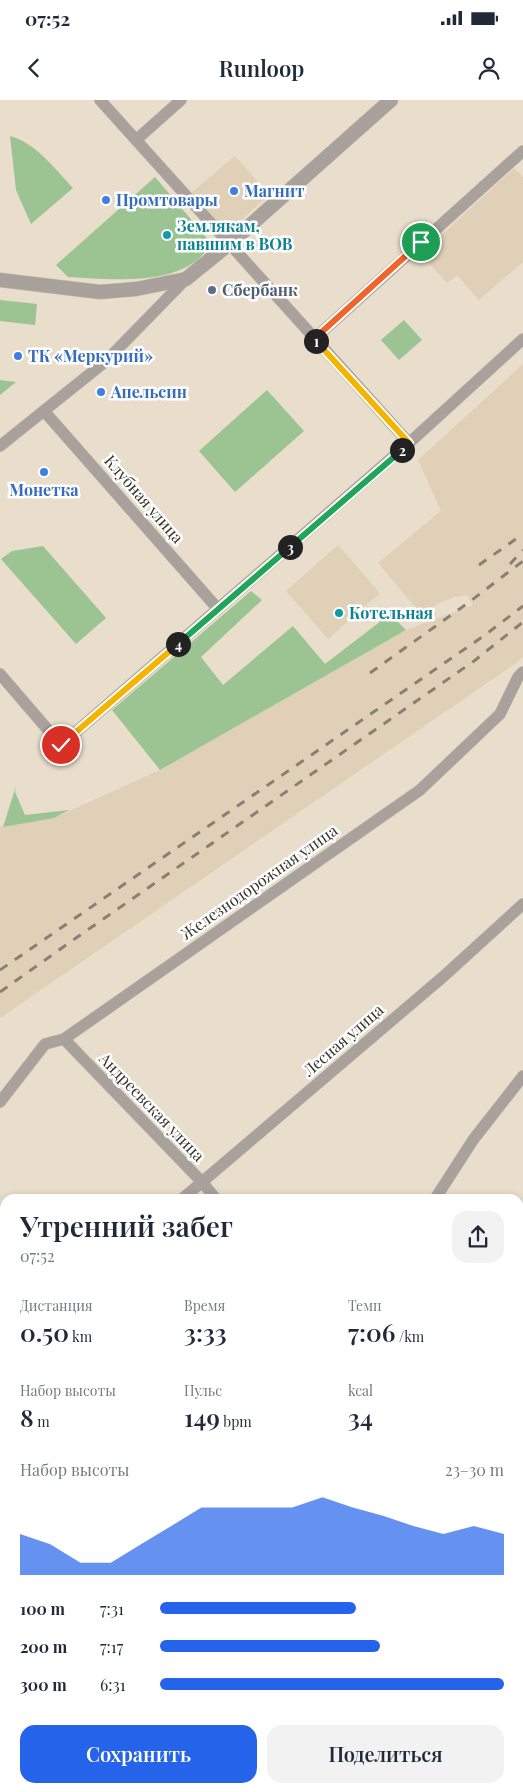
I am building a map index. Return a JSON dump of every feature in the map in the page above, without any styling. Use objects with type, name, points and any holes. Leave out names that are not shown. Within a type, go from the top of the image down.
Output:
[{"type":"street","points":[[100,100],[409,443]]},
{"type":"street","points":[[136,140],[181,100]]},
{"type":"street","points":[[0,446],[106,362],[186,279],[229,244],[391,100]]},
{"type":"street","points":[[314,339],[523,151]]},
{"type":"street","points":[[0,280],[100,292],[136,290],[186,279]]},
{"type":"street","points":[[0,674],[61,745],[409,443],[523,339]]},
{"type":"street","name":"Клубная улица","points":[[44,411],[218,609]]},
{"type":"street","name":"Железнодорожная улица","points":[[0,1102],[45,1044],[64,1039],[420,790],[500,714],[518,677],[523,672]]},
{"type":"street","name":"Лесная улица","points":[[188,1194],[444,976],[523,904]]},
{"type":"street","name":"Андреевская улица","points":[[64,1039],[212,1194]]},
{"type":"street","points":[[438,1194],[473,1140],[523,1076]]},
{"type":"shaded area","points":[[235,156],[269,195],[227,233],[192,192]]},
{"type":"shaded area","points":[[514,168],[523,177],[523,262],[479,300],[457,275],[447,283],[421,254]]},
{"type":"shaded area","points":[[523,364],[523,657],[0,1018],[0,827],[54,818],[160,770],[406,630],[473,605],[467,595],[455,597],[439,603],[422,615],[378,563],[441,511],[418,460]]},
{"type":"shaded area","points":[[338,545],[380,593],[328,639],[286,591]]},
{"type":"green space","points":[[10,136],[28,144],[37,151],[73,188],[31,224],[16,190]]},
{"type":"green space","points":[[155,177],[211,243],[203,254],[196,261],[180,270],[149,278],[68,277],[56,265]]},
{"type":"green space","points":[[0,300],[37,304],[35,325],[0,321]]},
{"type":"green space","points":[[404,320],[422,340],[399,360],[381,340]]},
{"type":"green space","points":[[0,380],[16,382],[0,395]]},
{"type":"green space","points":[[267,390],[304,431],[235,492],[199,451]]},
{"type":"green space","points":[[43,546],[106,618],[76,644],[1,559],[12,551]]},
{"type":"green space","points":[[251,591],[262,600],[201,657],[223,685],[293,626],[325,664],[390,614],[406,630],[160,770],[112,710]]},
{"type":"green space","points":[[16,786],[15,792],[25,815],[69,810],[54,818],[3,827]]},
{"type":"railway","points":[[479,565],[523,534]]},
{"type":"railway","points":[[510,564],[523,550]]},
{"type":"railway","points":[[370,673],[523,561]]},
{"type":"railway","points":[[0,970],[485,635],[523,606]]},
{"type":"railway","points":[[0,992],[474,661],[523,622]]},
{"type":"place","name":"Магнит","points":[[234,191]]},
{"type":"place","name":"Промтовары","points":[[106,200]]},
{"type":"place","name":"Землякам, павшим в ВОВ","points":[[167,235]]},
{"type":"place","name":"Сбербанк","points":[[212,290]]},
{"type":"place","name":"ТК «Меркурий»","points":[[18,356]]},
{"type":"place","name":"Апельсин","points":[[101,392]]},
{"type":"place","name":"Монетка","points":[[44,472]]},
{"type":"place","name":"Котельная","points":[[339,613]]},
{"type":"route","points":[[61,745],[409,443],[314,339],[421,242]]}]
